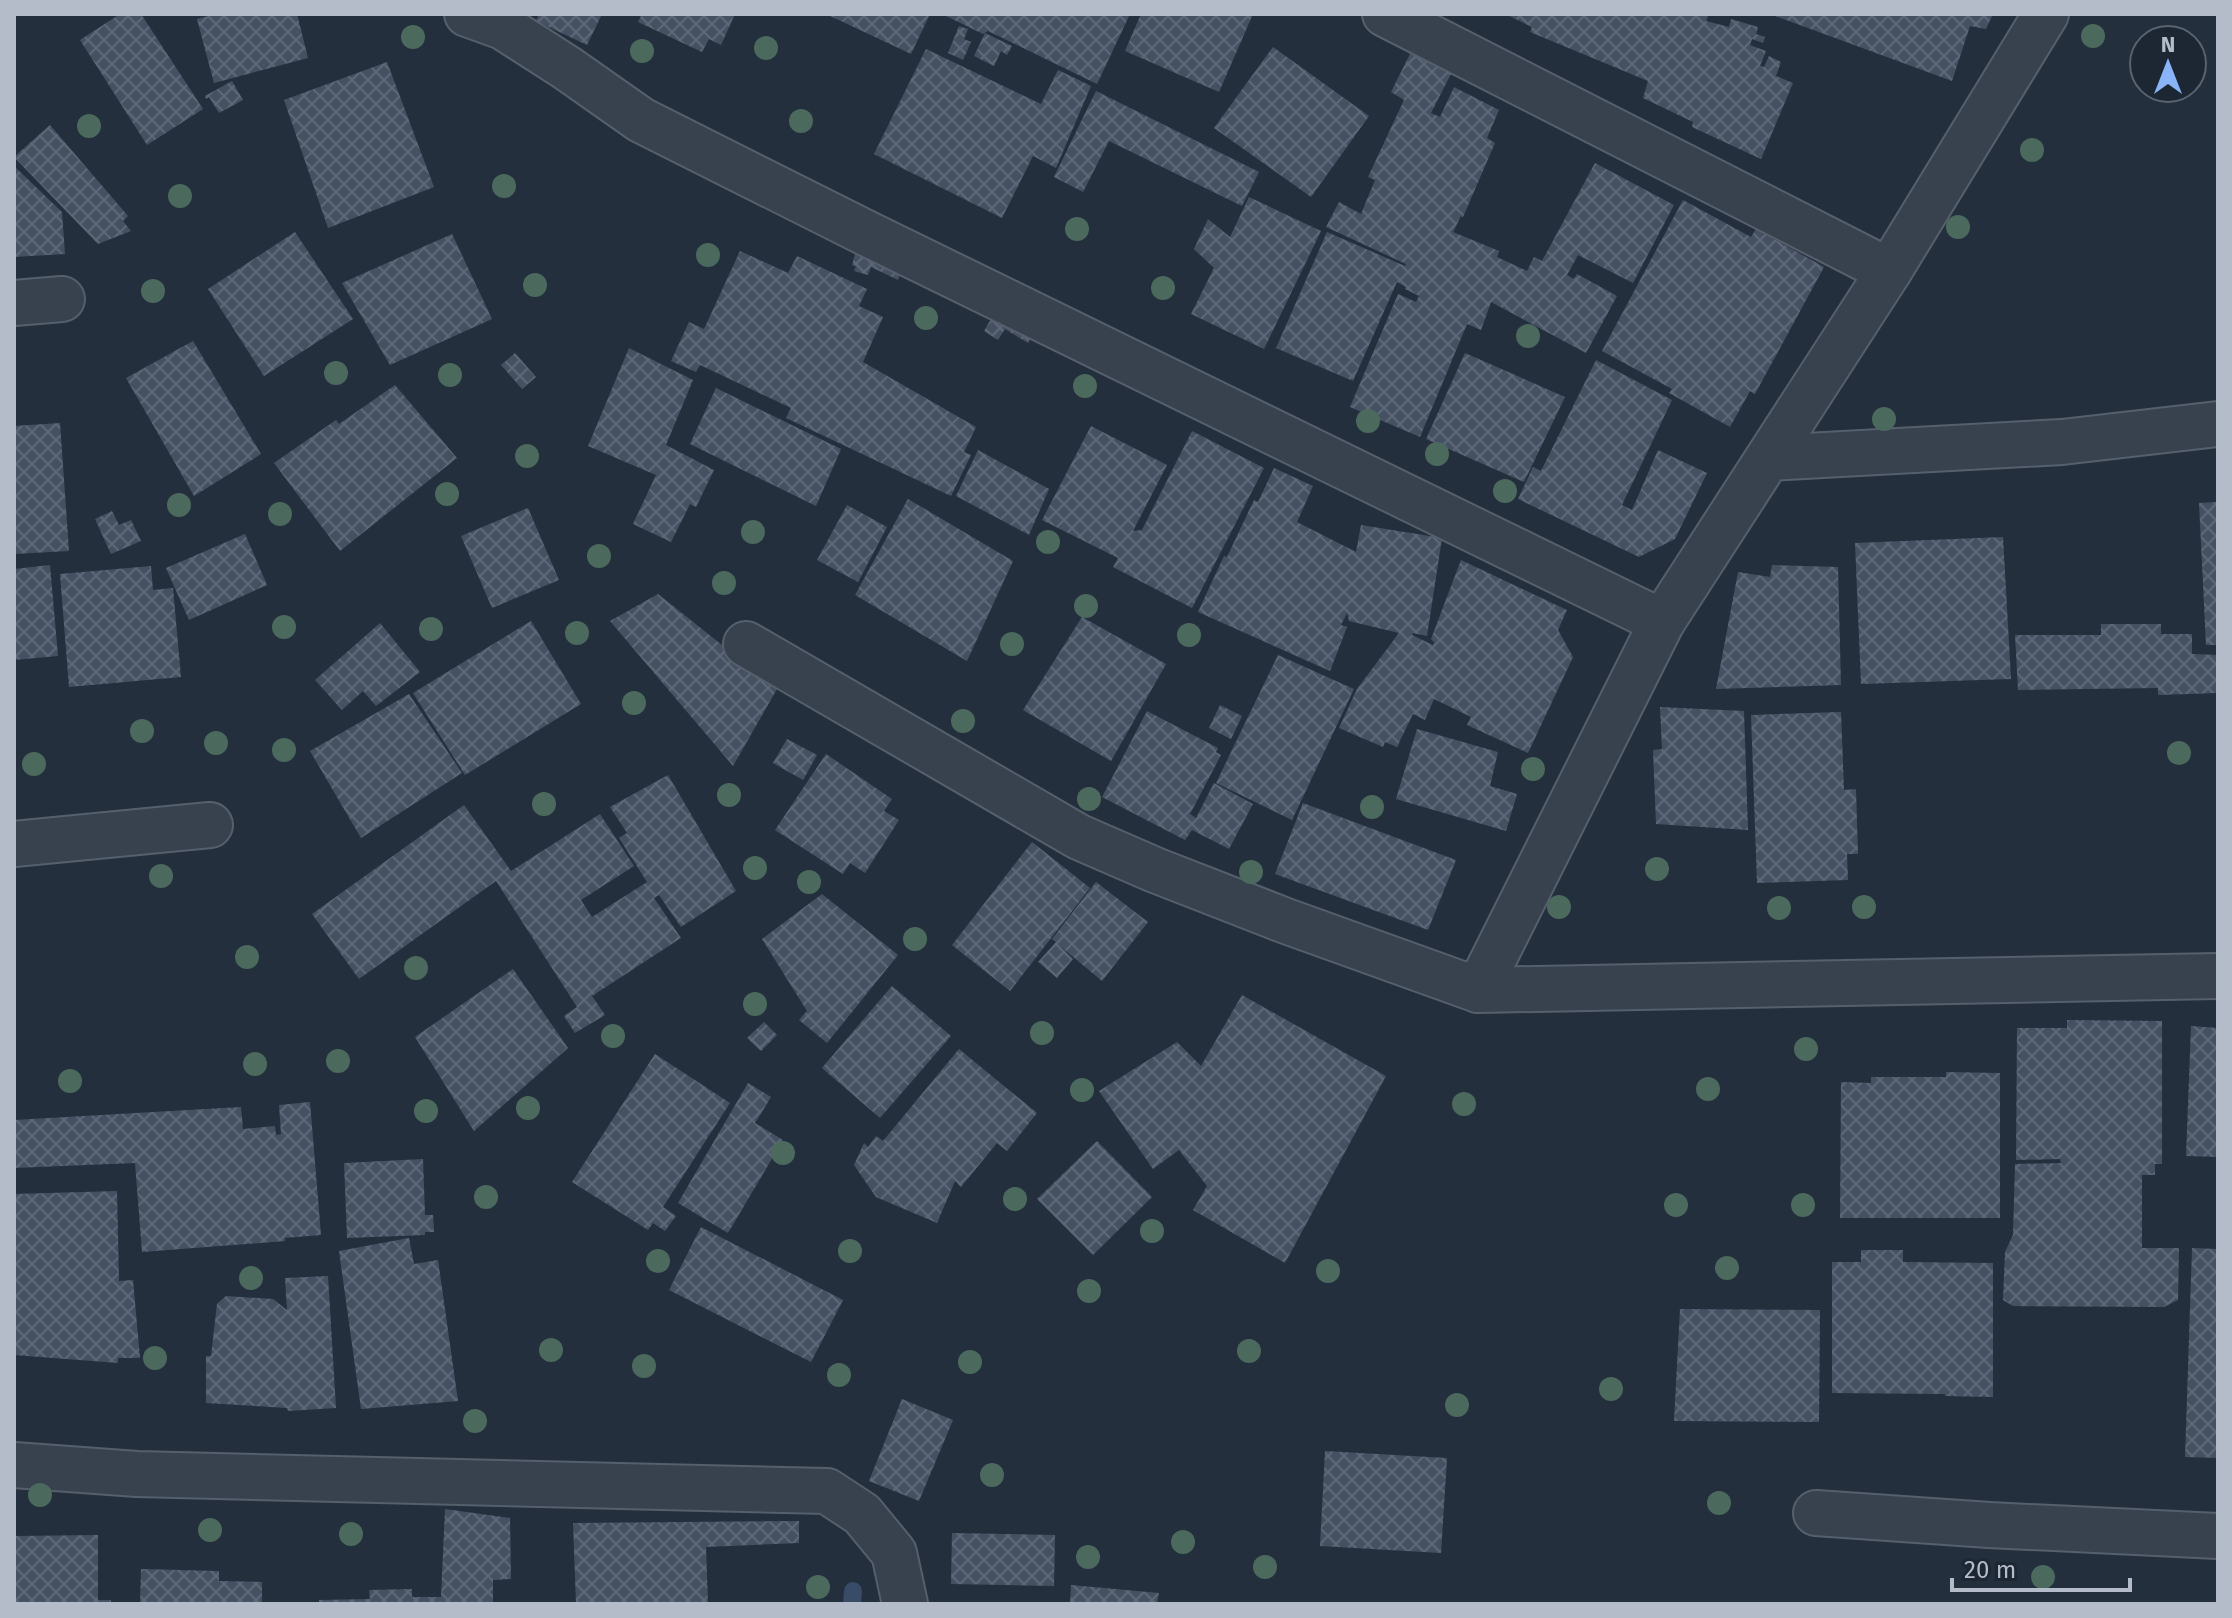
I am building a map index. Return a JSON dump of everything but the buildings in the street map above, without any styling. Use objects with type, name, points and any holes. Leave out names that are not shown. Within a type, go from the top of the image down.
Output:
[{"type":"street","points":[[467,14],[503,27],[641,120],[1662,622]]},
{"type":"street","points":[[1385,14],[1889,271]]},
{"type":"street","points":[[1478,990],[1662,622],[1889,271],[2046,14]]},
{"type":"street","points":[[14,303],[62,299]]},
{"type":"street","points":[[1769,458],[2062,442],[2218,424]]},
{"type":"street","points":[[746,644],[1079,837],[1286,921],[1478,990],[2218,976]]},
{"type":"street","points":[[14,844],[210,825]]},
{"type":"street","points":[[14,1465],[137,1474],[827,1491],[862,1514],[894,1553],[905,1604]]},
{"type":"street","points":[[1816,1513],[2218,1536]]},
{"type":"waterway","points":[[852,1604],[853,1591]]}]
